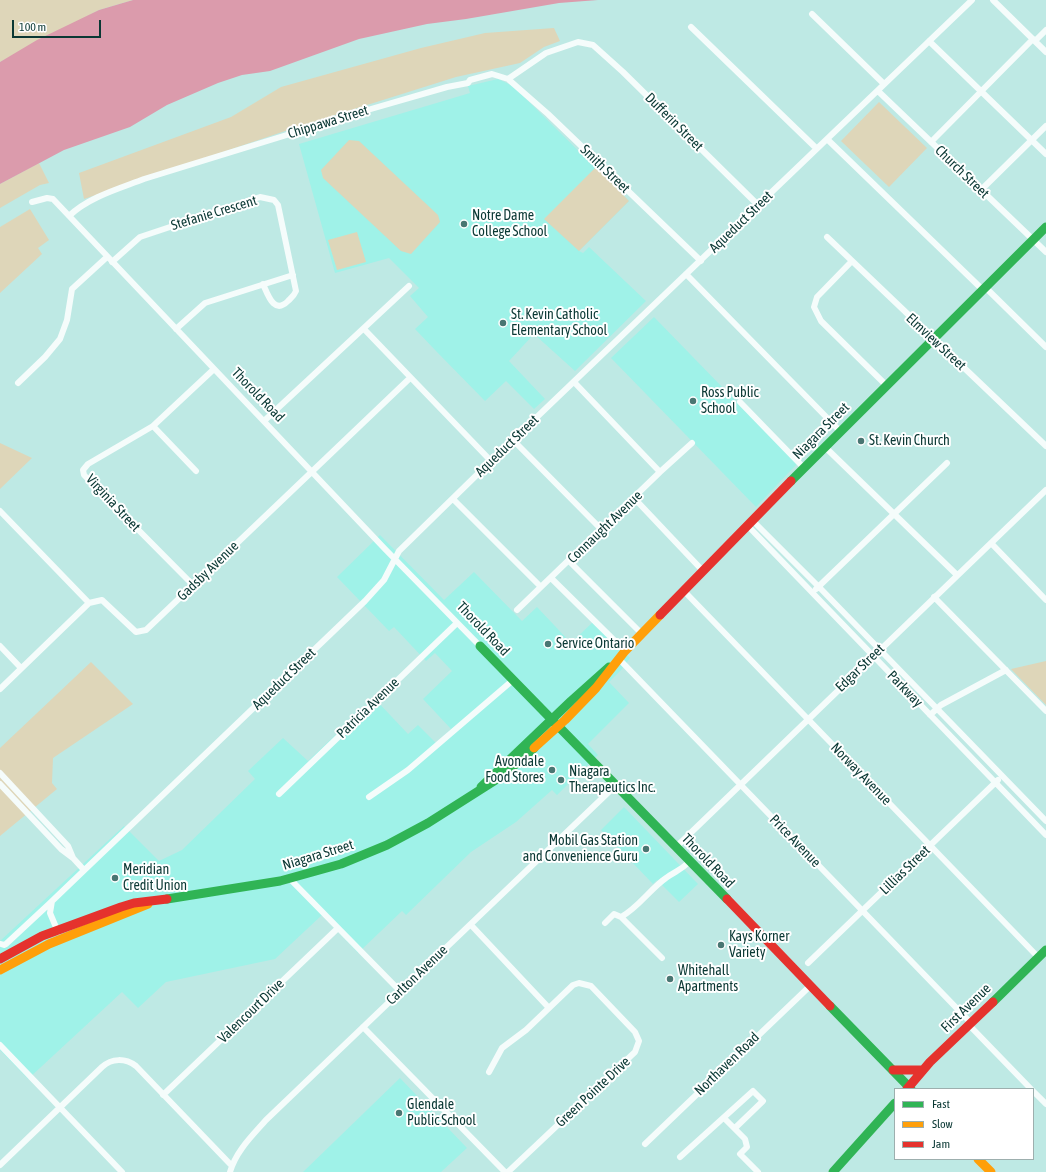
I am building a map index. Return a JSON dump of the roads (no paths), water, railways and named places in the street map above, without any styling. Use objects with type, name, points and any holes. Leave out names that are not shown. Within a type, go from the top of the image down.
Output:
[{"type":"main road","name":"Niagara Street","points":[[0,959],[42,936],[134,903],[151,902],[290,879],[341,864],[387,845],[428,823],[478,791],[488,777],[554,723],[590,682],[619,659],[625,651],[840,431],[1046,227]]},
{"type":"main road","name":"Thorold Road","points":[[480,646],[909,1088]]},
{"type":"main road","name":"Niagara Street","points":[[0,970],[61,939],[136,911],[151,902]]},
{"type":"main road","name":"First Avenue","points":[[909,1088],[923,1070],[1046,950]]},
{"type":"main road","points":[[893,1070],[923,1070]]},
{"type":"main road","points":[[833,1172],[894,1104]]},
{"type":"main road","points":[[979,1160],[991,1172]]},
{"type":"street","name":"Aqueduct Street","points":[[1,944],[6,944],[53,900],[369,598],[384,580],[399,551],[701,261],[816,148],[828,139],[972,0]]},
{"type":"street","points":[[993,0],[1046,52]]},
{"type":"street","points":[[812,14],[884,84]]},
{"type":"street","points":[[691,27],[816,148]]},
{"type":"street","points":[[931,142],[981,91],[1046,30]]},
{"type":"street","points":[[929,41],[1046,154]]},
{"type":"street","name":"Dufferin Street","points":[[508,79],[546,52],[578,42],[586,42],[597,47],[758,205]]},
{"type":"street","name":"Chippawa Street","points":[[69,216],[79,207],[112,191],[179,167],[447,87],[468,83],[470,80],[476,78],[492,74],[508,79]]},
{"type":"street","name":"Smith Street","points":[[508,79],[548,114],[701,261]]},
{"type":"street","name":"Church Street","points":[[878,91],[1046,252]]},
{"type":"street","points":[[981,190],[1046,126]]},
{"type":"street","points":[[828,139],[1046,347]]},
{"type":"street","name":"Stefanie Crescent","points":[[109,259],[140,237],[260,197],[274,200],[278,205],[284,240],[294,275],[296,288],[294,295],[286,304],[280,306],[272,303],[263,284]]},
{"type":"street","name":"Thorold Road","points":[[32,202],[50,198],[69,216],[395,560],[480,646]]},
{"type":"street","name":"Elmview Street","points":[[826,237],[1046,446]]},
{"type":"street","points":[[18,383],[50,352],[60,339],[67,320],[72,289],[109,259]]},
{"type":"street","points":[[851,262],[820,294],[814,303],[815,309],[821,321],[886,385]]},
{"type":"street","points":[[686,274],[840,431]]},
{"type":"street","points":[[176,329],[205,303],[294,275]]},
{"type":"street","points":[[264,421],[409,286]]},
{"type":"street","points":[[364,329],[491,461]]},
{"type":"street","name":"Virginia Street","points":[[193,585],[84,475],[83,470],[88,464],[153,426],[214,369]]},
{"type":"street","name":"Gadsby Avenue","points":[[89,603],[102,600],[136,632],[146,630],[410,378]]},
{"type":"street","points":[[574,382],[660,472]]},
{"type":"street","points":[[740,402],[804,468]]},
{"type":"street","points":[[153,426],[196,471]]},
{"type":"street","points":[[513,440],[601,529]]},
{"type":"street","name":"Connaught Avenue","points":[[517,610],[692,443]]},
{"type":"street","points":[[825,447],[957,575]]},
{"type":"street","points":[[812,593],[947,463]]},
{"type":"street","name":"Edgar Street","points":[[675,848],[1046,490]]},
{"type":"street","points":[[634,498],[703,571]]},
{"type":"street","points":[[453,499],[541,587]]},
{"type":"street","points":[[0,511],[89,603],[0,689]]},
{"type":"street","name":"Parkway","points":[[750,524],[819,587],[1046,821]]},
{"type":"street","name":"Parkway","points":[[750,524],[812,593],[1046,835]]},
{"type":"street","points":[[991,543],[1046,600]]},
{"type":"street","points":[[569,561],[642,634]]},
{"type":"street","points":[[552,578],[625,651]]},
{"type":"street","name":"Norway Avenue","points":[[684,591],[1038,957]]},
{"type":"street","points":[[934,597],[1046,711]]},
{"type":"street","name":"Patricia Avenue","points":[[279,794],[457,623]]},
{"type":"street","points":[[0,646],[21,668]]},
{"type":"street","name":"Price Avenue","points":[[619,659],[863,910],[1030,1088]]},
{"type":"street","points":[[930,715],[937,708],[1006,670]]},
{"type":"street","points":[[369,797],[408,770],[513,680]]},
{"type":"street","points":[[0,773],[68,846],[73,858]]},
{"type":"street","name":"Lillias Street","points":[[808,963],[1002,776]]},
{"type":"street","points":[[0,784],[61,849],[73,858],[84,870]]},
{"type":"street","name":"Carlton Avenue","points":[[231,1169],[244,1145],[255,1132],[615,786]]},
{"type":"street","points":[[621,916],[631,911],[666,877],[680,871],[689,862]]},
{"type":"street","points":[[290,879],[400,991]]},
{"type":"street","points":[[53,900],[50,913],[61,939]]},
{"type":"street","points":[[605,923],[614,914],[621,916],[662,958]]},
{"type":"street","points":[[471,925],[549,1008]]},
{"type":"street","name":"Valencourt Drive","points":[[163,1095],[338,928]]},
{"type":"street","name":"Green Pointe Drive","points":[[489,1072],[502,1048],[526,1030],[573,985],[579,982],[587,983],[635,1032],[638,1038],[639,1046],[635,1052],[508,1172]]},
{"type":"street","name":"Northaven Road","points":[[645,1144],[810,986]]},
{"type":"street","points":[[363,1027],[505,1172]]},
{"type":"street","points":[[0,1045],[119,1171]]},
{"type":"street","points":[[0,1165],[105,1064],[117,1060],[125,1061],[136,1066],[231,1169]]},
{"type":"street","points":[[680,1157],[753,1091],[763,1101],[735,1128]]},
{"type":"street","name":"Price Avenue","points":[[1034,1092],[1046,1104]]},
{"type":"street","points":[[724,1118],[735,1128],[747,1144],[747,1147],[740,1154],[758,1172]]},
{"type":"place","name":"Notre Dame College School","points":[[464,224]]},
{"type":"place","name":"St. Kevin Catholic Elementary School","points":[[503,323]]},
{"type":"place","name":"Ross Public School","points":[[693,401]]},
{"type":"place","name":"St. Kevin Church","points":[[861,441]]},
{"type":"place","name":"Service Ontario","points":[[548,644]]},
{"type":"place","name":"Avondale Food Stores","points":[[552,770]]},
{"type":"place","name":"Niagara Therapeutics Inc.","points":[[561,780]]},
{"type":"place","name":"Mobil Gas Station and Convenience Guru","points":[[646,849]]},
{"type":"place","name":"Meridian Credit Union","points":[[115,878]]},
{"type":"place","name":"Kays Korner Variety","points":[[721,945]]},
{"type":"place","name":"Whitehall Apartments","points":[[670,979]]},
{"type":"place","name":"Glendale Public School","points":[[399,1113]]}]
